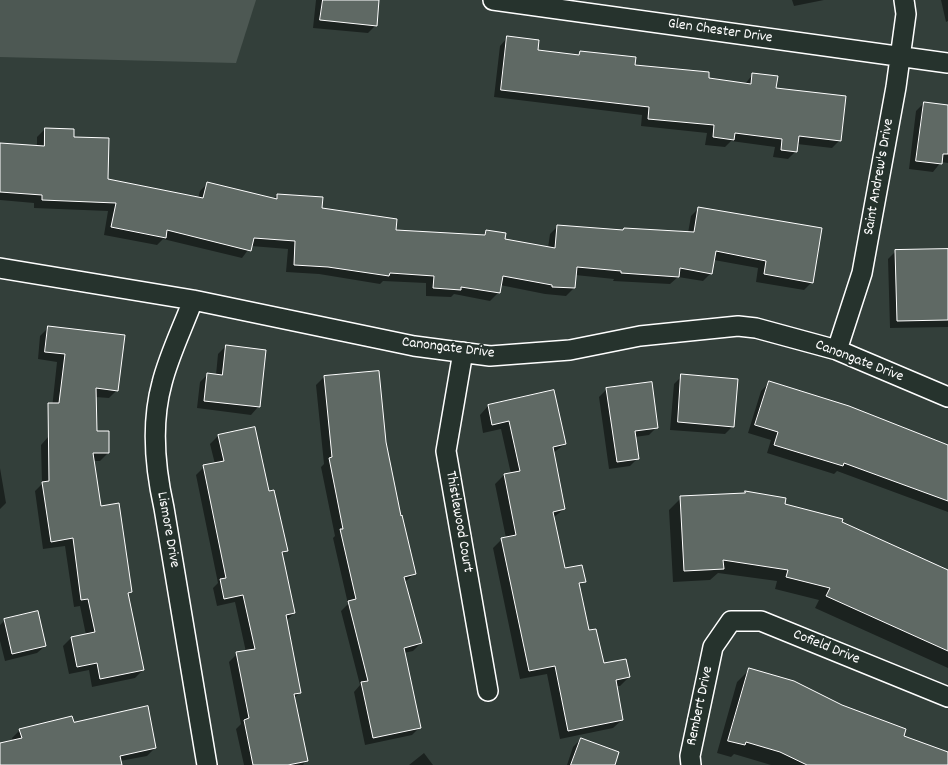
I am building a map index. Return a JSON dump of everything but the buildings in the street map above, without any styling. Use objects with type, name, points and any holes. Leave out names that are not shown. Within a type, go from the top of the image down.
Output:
[{"type":"street","name":"Glen Chester Drive","points":[[493,0],[948,63]]},
{"type":"street","name":"Saint Andrew's Drive","points":[[837,350],[862,273],[900,56],[906,14],[904,0]]},
{"type":"street","name":"Canongate Drive","points":[[0,268],[193,300],[414,346],[490,356],[570,350],[640,336],[738,326],[756,328],[837,350],[948,397]]},
{"type":"street","name":"Lismore Drive","points":[[193,300],[162,382],[156,411],[156,475],[164,508],[207,765]]},
{"type":"street","name":"Thistlewood Court","points":[[463,352],[446,451],[488,691]]},
{"type":"street","name":"Cofield Drive","points":[[713,647],[730,621],[761,621],[948,697]]},
{"type":"street","name":"Rembert Drive","points":[[691,765],[690,756],[713,647]]},
{"type":"shaded area","points":[[0,0],[256,0],[236,63],[0,57]]}]
